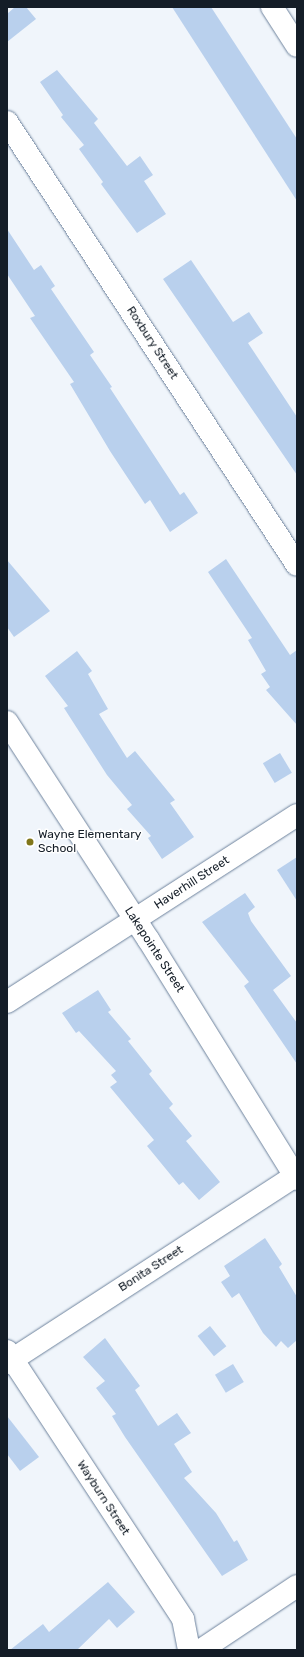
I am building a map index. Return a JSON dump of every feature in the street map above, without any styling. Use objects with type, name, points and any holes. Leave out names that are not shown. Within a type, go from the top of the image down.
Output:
[{"type":"street","points":[[272,7],[297,46]]},
{"type":"street","name":"Roxbury Street","points":[[7,122],[297,565]]},
{"type":"street","name":"Lakepointe Street","points":[[7,722],[136,920],[296,1178]]},
{"type":"street","name":"Haverhill Street","points":[[7,1002],[297,815]]},
{"type":"street","name":"Bonita Street","points":[[9,1358],[296,1178]]},
{"type":"street","name":"Wayburn Street","points":[[9,1358],[183,1619],[189,1650]]},
{"type":"street","points":[[201,1650],[297,1586]]},
{"type":"building","points":[[15,7],[26,7],[36,19],[7,42],[7,14]]},
{"type":"building","points":[[172,7],[211,7],[297,139],[297,201]]},
{"type":"building","points":[[57,70],[98,119],[94,123],[127,166],[140,156],[153,175],[144,181],[166,214],[137,233],[101,184],[103,182],[79,149],[84,145],[61,117],[63,115],[40,82]]},
{"type":"building","points":[[7,229],[34,270],[41,265],[55,286],[51,289],[94,352],[90,355],[112,387],[110,388],[180,495],[184,492],[198,513],[170,532],[150,500],[145,504],[110,451],[70,384],[74,382],[30,318],[35,316],[7,274]]},
{"type":"building","points":[[191,260],[233,322],[249,312],[263,333],[248,343],[297,417],[297,475],[163,279]]},
{"type":"building","points":[[226,559],[290,655],[297,650],[297,725],[266,690],[270,687],[261,674],[266,671],[248,640],[252,638],[208,572]]},
{"type":"building","points":[[7,560],[50,611],[14,637],[7,627]]},
{"type":"building","points":[[77,651],[92,671],[88,674],[108,709],[99,714],[127,758],[135,751],[175,800],[170,803],[194,837],[162,859],[148,838],[151,836],[127,809],[132,805],[107,775],[64,708],[68,706],[45,676]]},
{"type":"building","points":[[280,753],[292,773],[275,783],[263,763]]},
{"type":"building","points":[[297,857],[297,901],[277,870]]},
{"type":"building","points":[[245,893],[255,907],[248,913],[251,921],[291,976],[273,990],[297,1023],[297,1064],[244,986],[249,982],[202,922]]},
{"type":"building","points":[[98,990],[111,1010],[108,1012],[131,1039],[128,1041],[152,1071],[149,1074],[173,1104],[169,1108],[192,1136],[186,1141],[220,1182],[199,1200],[183,1182],[179,1185],[147,1146],[154,1140],[110,1087],[117,1082],[111,1075],[116,1071],[79,1031],[76,1033],[62,1013]]},
{"type":"building","points":[[265,1238],[282,1264],[279,1267],[297,1297],[297,1340],[288,1348],[281,1341],[276,1347],[263,1333],[239,1293],[232,1298],[221,1282],[230,1276],[224,1266]]},
{"type":"building","points":[[210,1326],[226,1346],[214,1356],[198,1336]]},
{"type":"building","points":[[105,1338],[140,1386],[135,1390],[158,1426],[177,1413],[191,1433],[174,1444],[192,1472],[184,1478],[216,1513],[234,1542],[237,1540],[248,1560],[222,1576],[125,1437],[112,1416],[116,1414],[96,1388],[105,1381],[83,1357]]},
{"type":"building","points":[[233,1364],[244,1382],[226,1393],[215,1375]]},
{"type":"building","points":[[7,1416],[39,1457],[20,1471],[7,1454]]},
{"type":"building","points":[[108,1582],[135,1612],[117,1628],[109,1619],[77,1650],[10,1650],[43,1624],[49,1632]]},
{"type":"place","name":"Wayne Elementary School","points":[[30,842]]}]
